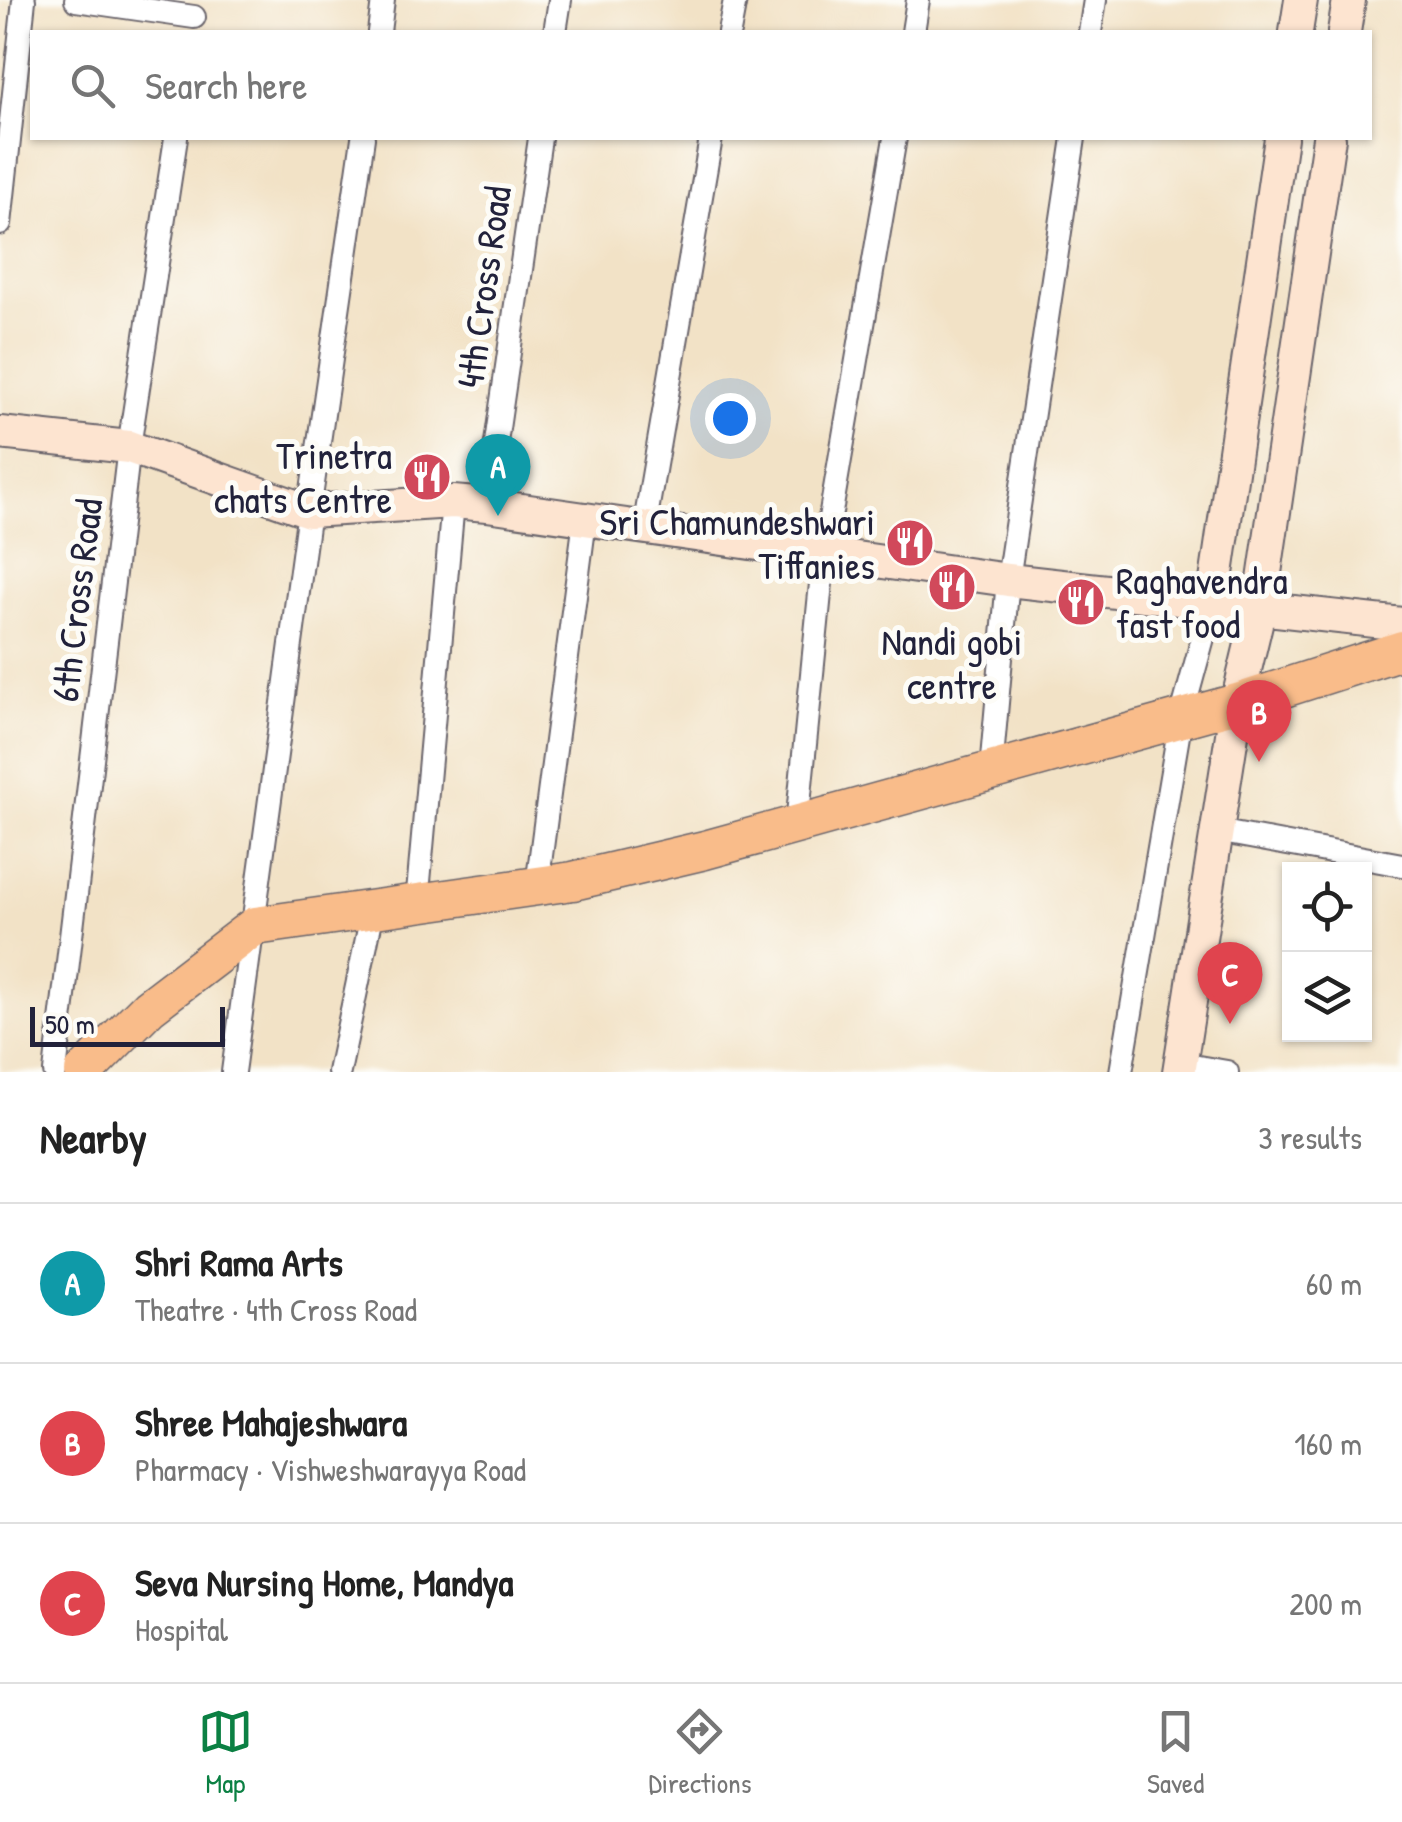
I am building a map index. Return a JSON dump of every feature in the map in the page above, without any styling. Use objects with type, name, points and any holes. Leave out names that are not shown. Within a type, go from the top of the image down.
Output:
[{"type":"main road","points":[[84,1072],[149,1007],[254,926],[573,881],[797,825],[1237,703],[1402,650]]},
{"type":"street","points":[[0,224],[24,0]]},
{"type":"street","points":[[76,0],[194,17]]},
{"type":"street","points":[[378,30],[383,0]]},
{"type":"street","points":[[555,30],[560,0]]},
{"type":"street","points":[[729,30],[734,0]]},
{"type":"street","points":[[913,30],[918,0]]},
{"type":"street","points":[[1090,30],[1095,0]]},
{"type":"street","points":[[1296,30],[1301,0]]},
{"type":"street","points":[[1344,30],[1349,0]]},
{"type":"street","name":"6th Cross Road","points":[[56,1072],[129,447],[176,140]]},
{"type":"street","points":[[234,1072],[363,140]]},
{"type":"street","name":"4th Cross Road","points":[[487,505],[540,140]]},
{"type":"street","points":[[644,529],[710,140]]},
{"type":"street","points":[[797,825],[824,553],[895,140]]},
{"type":"street","points":[[991,770],[1008,580],[1074,140]]},
{"type":"street","points":[[1121,1072],[1182,718],[1213,601],[1281,140]]},
{"type":"street","points":[[1227,1072],[1180,1068],[1237,703],[1260,607],[1329,140]]},
{"type":"street","points":[[0,433],[129,447],[309,511],[454,502],[487,505],[1008,580],[1402,624]]},
{"type":"street","points":[[418,904],[454,502]]},
{"type":"street","points":[[537,886],[584,520]]},
{"type":"street","points":[[1217,831],[1402,865]]},
{"type":"street","points":[[338,1072],[373,910]]},
{"type":"place","name":"Trinetra chats Centre","points":[[427,477]]},
{"type":"place","name":"Shri Rama Arts","points":[[498,516]]},
{"type":"place","name":"Sri Chamundeshwari Tiffanies","points":[[910,543]]},
{"type":"place","name":"Nandi gobi centre","points":[[952,587]]},
{"type":"place","name":"Raghavendra fast food","points":[[1081,602]]},
{"type":"place","name":"Shree Mahajeshwara","points":[[1259,762]]},
{"type":"place","name":"Seva Nursing Home, Mandya","points":[[1230,1024]]}]
